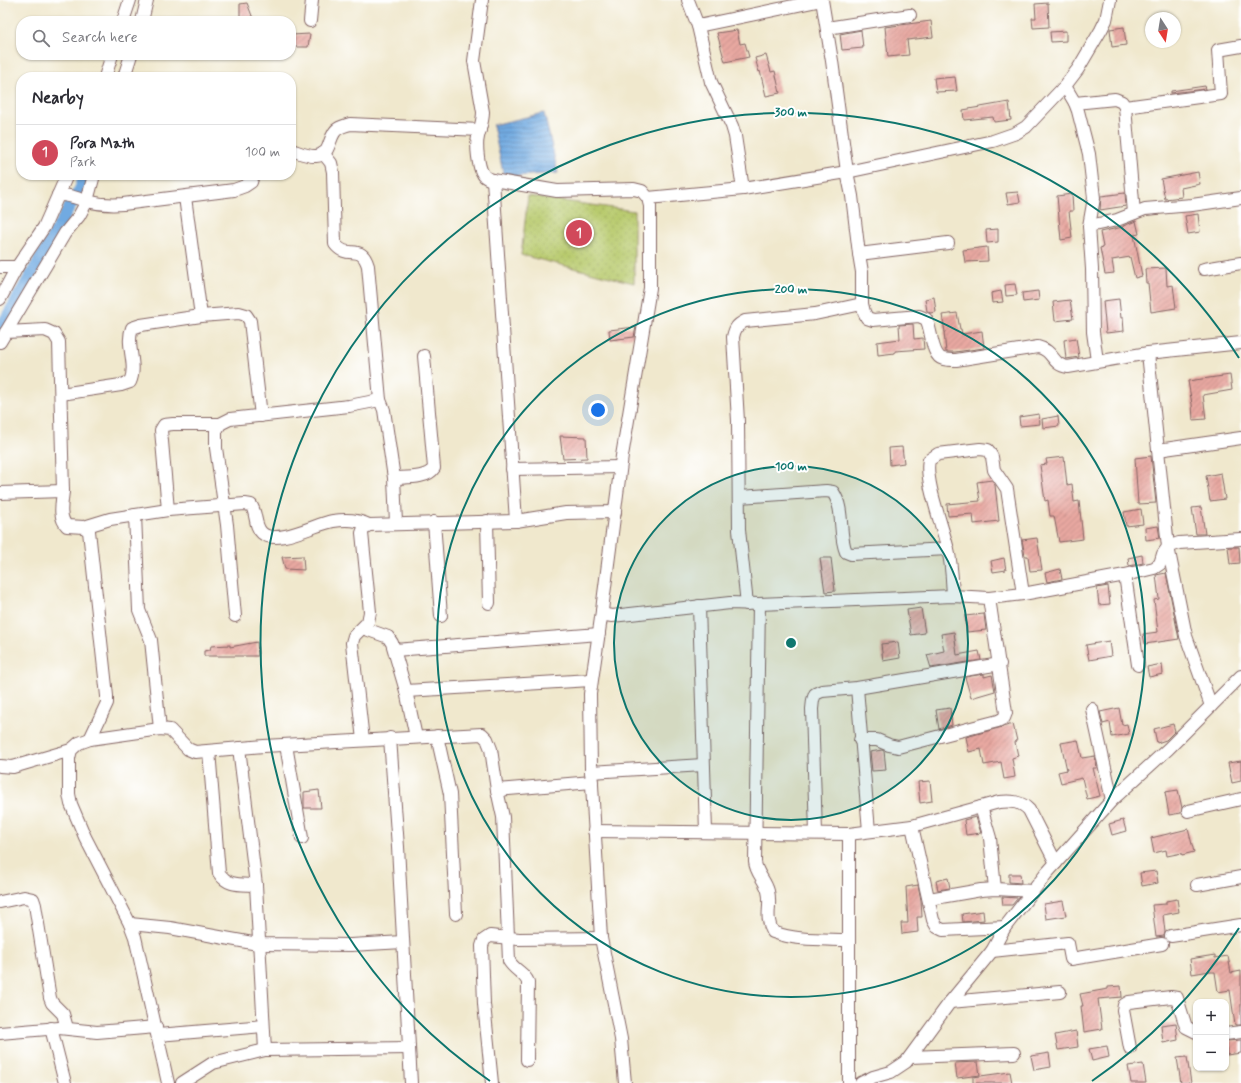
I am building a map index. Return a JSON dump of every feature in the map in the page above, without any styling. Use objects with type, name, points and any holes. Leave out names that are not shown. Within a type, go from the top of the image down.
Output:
[{"type":"street","points":[[125,16],[130,0]]},
{"type":"street","points":[[143,16],[146,0]]},
{"type":"street","points":[[310,21],[312,0]]},
{"type":"street","points":[[482,0],[474,61],[483,112],[483,120],[478,138],[480,168],[483,174],[487,178],[493,180],[556,191],[642,190],[648,198],[650,206],[650,288],[620,467],[590,694],[591,777],[601,938],[621,1039],[625,1083]]},
{"type":"street","points":[[688,0],[698,26],[711,82],[732,126],[735,136],[743,189]]},
{"type":"street","points":[[698,26],[822,0],[847,172],[852,196],[862,272],[862,304],[867,318],[873,320],[919,316],[926,319],[929,325],[935,352],[944,360],[956,360],[1038,347],[1046,349],[1056,363],[1068,367],[1148,353],[1241,343]]},
{"type":"street","points":[[648,198],[743,189],[847,172],[992,141],[1016,133],[1026,127],[1065,86],[1078,69],[1106,20],[1110,0]]},
{"type":"street","points":[[827,28],[910,15]]},
{"type":"street","points":[[1125,107],[1221,94],[1218,50],[1241,46]]},
{"type":"street","points":[[107,72],[110,60]]},
{"type":"street","points":[[126,72],[129,60]]},
{"type":"street","points":[[1065,86],[1075,103],[1089,154],[1094,198],[1088,226],[1092,269],[1093,332],[1097,361]]},
{"type":"street","points":[[1075,103],[1115,99],[1122,102],[1125,107],[1134,213]]},
{"type":"street","points":[[296,151],[315,156],[323,153],[328,149],[334,132],[341,127],[350,124],[480,130]]},
{"type":"street","points":[[323,153],[332,163],[335,244],[343,251],[362,254],[366,258],[368,266],[380,400],[384,410],[394,478],[396,523]]},
{"type":"street","points":[[0,299],[17,267],[44,228],[63,194],[66,180]]},
{"type":"street","points":[[3,337],[65,233],[79,216],[92,180]]},
{"type":"street","points":[[63,194],[84,200],[112,205],[234,190],[245,186],[252,182],[252,180]]},
{"type":"street","points":[[493,180],[516,520]]},
{"type":"street","points":[[185,197],[200,316]]},
{"type":"street","points":[[1088,226],[1117,220],[1145,210],[1241,198]]},
{"type":"street","points":[[859,254],[948,242]]},
{"type":"street","points":[[1204,270],[1241,264]]},
{"type":"street","points":[[0,266],[17,267]]},
{"type":"street","points":[[848,940],[803,938],[780,935],[773,932],[769,926],[768,918],[768,889],[755,868],[754,604],[739,530],[738,421],[733,336],[737,325],[745,321],[815,314],[862,304]]},
{"type":"street","points":[[61,394],[121,385],[130,382],[134,374],[129,336],[132,328],[141,324],[200,316],[239,313],[246,315],[250,321],[261,416]]},
{"type":"street","points":[[3,337],[45,330],[54,334],[59,342],[61,394],[61,515],[67,526],[84,527],[110,519],[168,510],[245,504],[251,505],[254,509],[258,529],[266,536],[278,538],[333,521],[353,520],[361,521],[369,525]]},
{"type":"street","points":[[1148,353],[1168,547],[1186,636],[1211,706]]},
{"type":"street","points":[[394,478],[426,475],[434,468],[424,356]]},
{"type":"street","points":[[168,510],[161,430],[164,425],[220,424],[230,419],[349,406],[380,400]]},
{"type":"street","points":[[220,424],[216,431],[216,448],[225,506],[235,616]]},
{"type":"street","points":[[1158,450],[1241,438]]},
{"type":"street","points":[[953,596],[948,549],[931,488],[928,472],[929,460],[938,454],[980,449],[988,450],[992,457],[994,470],[1007,489],[1023,594]]},
{"type":"street","points":[[512,469],[620,467]]},
{"type":"street","points":[[0,493],[62,491]]},
{"type":"street","points":[[739,497],[826,491],[833,492],[837,497],[840,506],[843,545],[846,552],[851,554],[948,549]]},
{"type":"street","points":[[363,740],[352,643],[354,636],[368,622],[370,612],[362,534],[364,528],[369,525],[396,523],[516,520],[566,513],[615,512]]},
{"type":"street","points":[[135,515],[139,610],[151,640],[160,729]]},
{"type":"street","points":[[487,521],[489,603]]},
{"type":"street","points":[[434,522],[441,616]]},
{"type":"street","points":[[84,527],[89,531],[108,696],[107,703],[90,739]]},
{"type":"street","points":[[602,611],[606,615],[612,616],[730,603],[754,604],[953,596],[989,598],[1023,594],[1125,575],[1154,568],[1160,564],[1163,554],[1168,547],[1179,543],[1241,539]]},
{"type":"street","points":[[1125,575],[1138,665]]},
{"type":"street","points":[[860,740],[877,740],[898,747],[998,721],[1004,718],[1006,713],[1000,664],[989,598]]},
{"type":"street","points":[[699,606],[706,832]]},
{"type":"street","points":[[363,628],[388,637],[392,643],[406,692],[416,737]]},
{"type":"street","points":[[394,650],[599,634]]},
{"type":"street","points":[[816,833],[813,700],[815,694],[822,691],[857,688],[1000,664]]},
{"type":"street","points":[[861,1083],[873,1077],[891,1072],[906,1062],[950,1002],[992,951],[1005,927],[1056,864],[1112,800],[1168,749],[1241,676]]},
{"type":"street","points":[[406,692],[591,680]]},
{"type":"street","points":[[857,688],[860,740],[869,831]]},
{"type":"street","points":[[1092,709],[1112,800]]},
{"type":"street","points":[[0,766],[13,767],[71,750],[79,743],[90,739],[160,729],[170,730],[188,749],[195,752],[390,738],[482,734],[487,739],[491,749],[505,833],[509,961],[513,968],[525,976],[528,982],[527,1060]]},
{"type":"street","points":[[437,736],[450,794],[456,914]]},
{"type":"street","points":[[390,738],[398,847],[411,1083]]},
{"type":"street","points":[[286,745],[302,838]]},
{"type":"street","points":[[239,748],[256,885],[258,944],[265,1050]]},
{"type":"street","points":[[71,750],[69,758],[69,794],[71,804],[85,837],[130,924],[135,937],[168,1083]]},
{"type":"street","points":[[209,751],[219,872],[223,879],[230,884],[256,885]]},
{"type":"street","points":[[497,790],[591,777],[704,765]]},
{"type":"street","points":[[1188,811],[1241,799]]},
{"type":"street","points":[[594,831],[848,834],[912,826],[999,802],[1011,801],[1024,804],[1029,810],[1056,864]]},
{"type":"street","points":[[981,807],[990,838],[995,889]]},
{"type":"street","points":[[912,826],[933,920],[937,927],[943,930],[1005,927]]},
{"type":"street","points":[[848,834],[849,1083]]},
{"type":"street","points":[[1197,885],[1241,877]]},
{"type":"street","points":[[929,899],[981,890],[995,889],[1033,891]]},
{"type":"street","points":[[0,902],[24,897],[33,899],[50,998],[52,1003],[63,1014],[68,1028]]},
{"type":"street","points":[[130,924],[170,928],[258,944],[351,945],[403,942]]},
{"type":"street","points":[[992,951],[1068,943],[1071,959],[1241,926]]},
{"type":"street","points":[[492,1083],[484,1004],[482,946],[484,940],[490,936],[508,939],[601,938]]},
{"type":"street","points":[[950,1002],[1060,992]]},
{"type":"street","points":[[1130,1048],[1123,1010],[1124,1005],[1129,1002],[1167,997],[1177,998],[1186,1027],[1193,1030]]},
{"type":"street","points":[[0,1033],[51,1028],[68,1028],[87,1032],[97,1032],[263,1026]]},
{"type":"street","points":[[51,1028],[65,1083]]},
{"type":"street","points":[[1229,1034],[1241,1032]]},
{"type":"street","points":[[182,1083],[213,1063],[265,1050],[409,1048]]},
{"type":"street","points":[[910,1057],[1014,1053]]},
{"type":"green space","points":[[528,196],[634,211],[634,283],[521,255]]},
{"type":"water","points":[[544,113],[558,173],[504,177],[493,125]]},
{"type":"building","points":[[247,3],[252,16],[240,16],[240,4]]},
{"type":"building","points":[[1048,3],[1049,27],[1033,28],[1032,18],[1036,18],[1035,4]]},
{"type":"building","points":[[931,21],[933,37],[907,40],[909,55],[888,57],[885,27]]},
{"type":"building","points":[[1124,27],[1126,45],[1112,47],[1110,29]]},
{"type":"building","points":[[737,30],[740,44],[745,43],[749,57],[725,62],[717,33]]},
{"type":"building","points":[[861,30],[863,48],[842,50],[840,34]]},
{"type":"building","points":[[1066,31],[1066,41],[1051,42],[1050,32]]},
{"type":"building","points":[[310,34],[308,47],[296,47],[296,35]]},
{"type":"building","points":[[766,55],[771,72],[775,71],[780,93],[766,96],[755,58]]},
{"type":"building","points":[[955,77],[957,91],[936,92],[934,78]]},
{"type":"building","points":[[1205,86],[1206,89],[1171,93],[1171,91]]},
{"type":"building","points":[[1009,102],[1011,120],[994,122],[993,117],[964,120],[963,110]]},
{"type":"building","points":[[1198,172],[1200,184],[1181,188],[1182,197],[1165,199],[1161,179]]},
{"type":"building","points":[[1018,192],[1020,202],[1008,204],[1006,193]]},
{"type":"building","points":[[1125,193],[1126,206],[1100,210],[1101,196]]},
{"type":"building","points":[[1072,194],[1073,211],[1069,211],[1072,238],[1061,240],[1057,196]]},
{"type":"building","points":[[1198,214],[1200,232],[1188,234],[1185,216]]},
{"type":"building","points":[[1136,221],[1139,234],[1134,235],[1142,276],[1135,278],[1130,257],[1112,260],[1114,273],[1105,274],[1100,248],[1103,247],[1100,232],[1123,227]]},
{"type":"building","points":[[998,229],[998,242],[987,243],[986,230]]},
{"type":"building","points":[[987,247],[988,261],[965,262],[963,250]]},
{"type":"building","points":[[1166,268],[1167,286],[1173,285],[1176,308],[1151,312],[1145,269]]},
{"type":"building","points":[[1015,284],[1017,295],[1006,296],[1005,285]]},
{"type":"building","points":[[1001,291],[1003,302],[992,303],[991,293]]},
{"type":"building","points":[[1038,291],[1039,300],[1023,302],[1022,293]]},
{"type":"building","points":[[934,297],[936,312],[930,313],[927,311],[925,299]]},
{"type":"building","points":[[1119,299],[1124,331],[1106,333],[1103,301]]},
{"type":"building","points":[[1070,300],[1073,319],[1055,321],[1053,302]]},
{"type":"building","points":[[957,313],[962,334],[982,331],[984,348],[946,352],[942,315]]},
{"type":"building","points":[[913,324],[914,339],[923,338],[924,349],[895,351],[895,353],[878,355],[877,342],[900,339],[899,325]]},
{"type":"building","points":[[636,327],[634,337],[610,340],[609,330]]},
{"type":"building","points":[[1076,338],[1079,357],[1066,359],[1064,340]]},
{"type":"building","points":[[1230,375],[1232,390],[1203,395],[1206,419],[1193,420],[1188,381]]},
{"type":"building","points":[[1039,414],[1040,424],[1020,426],[1019,417]]},
{"type":"building","points":[[1058,416],[1059,426],[1043,428],[1042,419]]},
{"type":"building","points":[[560,436],[586,437],[587,458],[563,459]]},
{"type":"building","points":[[902,447],[904,463],[890,465],[889,448]]},
{"type":"building","points":[[1151,456],[1156,503],[1138,504],[1135,458]]},
{"type":"building","points":[[1064,457],[1067,485],[1072,484],[1074,502],[1079,501],[1083,539],[1059,542],[1054,516],[1050,516],[1048,500],[1045,501],[1040,465],[1047,464],[1046,459]]},
{"type":"building","points":[[1221,473],[1225,499],[1210,501],[1206,476]]},
{"type":"building","points":[[992,480],[995,485],[999,521],[974,524],[973,514],[948,516],[947,504],[980,501],[977,482]]},
{"type":"building","points":[[1201,507],[1205,534],[1196,534],[1192,508]]},
{"type":"building","points":[[1141,509],[1143,524],[1126,526],[1124,512]]},
{"type":"building","points":[[1158,526],[1160,538],[1146,540],[1145,528]]},
{"type":"building","points":[[1037,538],[1042,570],[1030,571],[1028,556],[1025,556],[1022,540]]},
{"type":"building","points":[[1228,547],[1239,547],[1240,563],[1230,564]]},
{"type":"building","points":[[1142,555],[1143,563],[1129,566],[1128,558]]},
{"type":"building","points":[[303,556],[304,570],[285,569],[282,557]]},
{"type":"building","points":[[820,558],[831,558],[835,591],[825,592]]},
{"type":"building","points":[[1004,558],[1006,570],[993,572],[991,561]]},
{"type":"building","points":[[1060,569],[1062,579],[1047,582],[1045,573]]},
{"type":"building","points":[[1166,573],[1179,639],[1145,644],[1143,634],[1158,632],[1154,600],[1159,599],[1156,575]]},
{"type":"building","points":[[1108,586],[1110,604],[1099,605],[1097,588]]},
{"type":"building","points":[[921,608],[925,633],[911,635],[907,610]]},
{"type":"building","points":[[984,614],[986,630],[967,632],[965,616]]},
{"type":"building","points":[[954,632],[957,655],[979,651],[981,660],[931,668],[927,655],[944,651],[941,634]]},
{"type":"building","points":[[1109,641],[1111,656],[1089,660],[1086,645]]},
{"type":"building","points":[[257,642],[258,656],[204,656],[204,651],[210,650],[211,646],[230,645],[230,647]]},
{"type":"building","points":[[898,642],[900,658],[883,661],[881,644]]},
{"type":"building","points":[[1162,664],[1163,674],[1149,677],[1147,667]]},
{"type":"building","points":[[984,674],[984,677],[992,675],[995,691],[971,698],[965,677]]},
{"type":"building","points":[[950,708],[952,725],[939,729],[936,710]]},
{"type":"building","points":[[1119,708],[1122,725],[1127,724],[1129,734],[1112,737],[1110,722],[1103,724],[1100,712]]},
{"type":"building","points":[[1013,724],[1017,741],[1015,742],[1018,756],[1012,758],[1015,777],[1004,779],[1001,762],[984,765],[981,749],[969,752],[966,737]]},
{"type":"building","points":[[1173,724],[1175,731],[1166,740],[1157,743],[1154,729]]},
{"type":"building","points":[[1078,740],[1082,758],[1095,756],[1097,768],[1093,768],[1100,796],[1087,799],[1082,778],[1061,783],[1058,772],[1067,770],[1061,743]]},
{"type":"building","points":[[884,751],[886,770],[872,771],[870,752]]},
{"type":"building","points":[[1241,761],[1241,781],[1232,783],[1228,763]]},
{"type":"building","points":[[930,781],[932,801],[920,803],[918,782]]},
{"type":"building","points":[[319,790],[321,808],[304,808],[304,792]]},
{"type":"building","points":[[1178,790],[1182,808],[1181,813],[1169,815],[1165,792]]},
{"type":"building","points":[[976,817],[981,833],[966,835],[964,820]]},
{"type":"building","points":[[1123,820],[1126,831],[1112,835],[1109,824]]},
{"type":"building","points":[[1188,829],[1194,852],[1182,855],[1182,853],[1167,856],[1166,850],[1154,853],[1151,838]]},
{"type":"building","points":[[1156,871],[1158,883],[1142,886],[1140,873]]},
{"type":"building","points":[[1009,874],[1020,874],[1021,883],[1009,882]]},
{"type":"building","points":[[948,878],[950,888],[938,890],[936,881]]},
{"type":"building","points":[[918,885],[922,917],[917,917],[918,932],[902,934],[901,923],[908,923],[906,887]]},
{"type":"building","points":[[1002,897],[1017,899],[1012,905],[1003,905]]},
{"type":"building","points":[[1177,899],[1179,912],[1163,915],[1164,936],[1156,937],[1152,905],[1166,904],[1166,901]]},
{"type":"building","points":[[1063,901],[1066,916],[1046,919],[1044,904]]},
{"type":"building","points":[[983,911],[984,920],[963,922],[962,914]]},
{"type":"building","points":[[1215,955],[1215,958],[1228,956],[1231,973],[1241,971],[1241,1025],[1235,1025],[1230,990],[1218,992],[1215,972],[1210,971],[1192,974],[1190,959]]},
{"type":"building","points":[[1121,986],[1122,997],[1098,999],[1102,1029],[1084,1032],[1081,1006],[1083,1006],[1080,994],[1108,989],[1108,987]]},
{"type":"building","points":[[1176,1023],[1178,1040],[1163,1043],[1161,1025]]},
{"type":"building","points":[[1076,1031],[1078,1047],[1058,1050],[1055,1035]]},
{"type":"building","points":[[1241,1040],[1241,1053],[1229,1055],[1229,1041]]},
{"type":"building","points":[[1107,1046],[1109,1057],[1092,1061],[1089,1049]]},
{"type":"building","points":[[1049,1053],[1051,1067],[1034,1070],[1031,1056]]},
{"type":"building","points":[[1187,1057],[1191,1083],[1181,1083],[1177,1058]]},
{"type":"building","points":[[978,1062],[980,1075],[957,1078],[955,1063]]},
{"type":"building","points":[[1143,1064],[1146,1083],[1131,1083],[1128,1066]]},
{"type":"building","points":[[1010,1072],[1012,1083],[973,1083],[973,1077]]},
{"type":"waterway","points":[[0,329],[80,189],[83,180]]},
{"type":"place","name":"Pora Math","points":[[579,233]]}]
